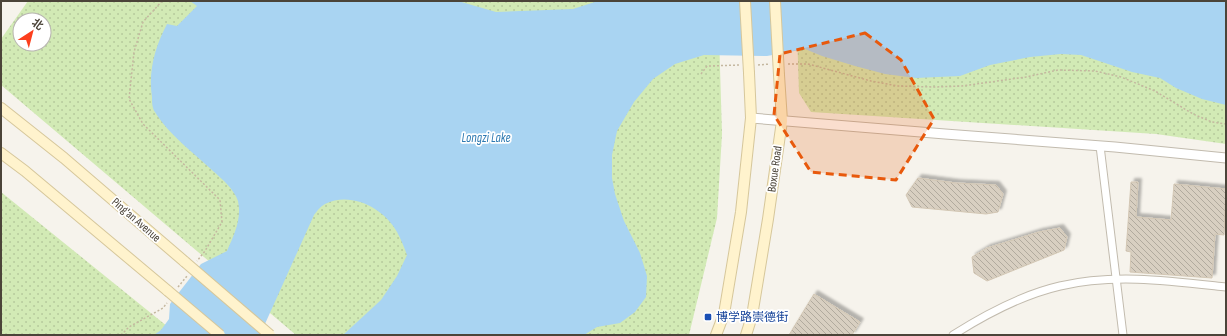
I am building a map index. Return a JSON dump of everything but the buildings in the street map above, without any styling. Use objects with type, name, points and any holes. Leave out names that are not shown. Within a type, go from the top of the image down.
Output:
[{"type":"main road","points":[[716,335],[724,314],[741,212],[751,118],[745,1]]},
{"type":"main road","name":"Boxue Road","points":[[746,335],[752,316],[767,227],[782,121],[775,1]]},
{"type":"main road","name":"Ping'an Avenue","points":[[1,108],[64,158],[270,335]]},
{"type":"main road","points":[[1,153],[172,290],[220,335]]},
{"type":"street","points":[[751,118],[1100,146],[1226,158]]},
{"type":"street","points":[[1100,146],[1117,280],[1121,335]]},
{"type":"street","points":[[953,335],[986,314],[1025,297],[1060,286],[1093,280],[1172,281],[1226,287]]},
{"type":"path","points":[[162,1],[143,22],[134,52],[129,99],[143,124],[220,200],[222,222],[196,264]]},
{"type":"path","points":[[701,74],[708,66],[749,67],[777,64]]},
{"type":"path","points":[[785,64],[808,64],[871,81],[898,86],[934,87],[962,86],[1026,77],[1058,70],[1095,71],[1121,77],[1155,91],[1193,114],[1212,122],[1226,124]]},
{"type":"path","points":[[172,290],[186,276]]},
{"type":"path","points":[[121,335],[128,328],[163,308],[168,302]]},
{"type":"highlighted area","points":[[865,33],[901,60],[934,119],[896,180],[811,172],[774,115],[780,54]]},
{"type":"green space","name":"Longzi Lake","points":[[28,1],[718,1],[722,134],[717,218],[689,335],[296,335],[1,85],[1,39],[12,24],[12,52],[52,52],[52,12],[20,12]]},
{"type":"green space","points":[[796,1],[1226,1],[1226,144],[1156,134],[811,112],[799,93]]},
{"type":"green space","points":[[1,192],[178,335],[1,335]]},
{"type":"water","name":"Longzi Lake","points":[[190,1],[458,1],[496,12],[573,9],[598,1],[1226,1],[1226,105],[1202,99],[1176,88],[1160,78],[1132,72],[1081,55],[1061,54],[1030,57],[990,65],[960,76],[916,78],[885,74],[822,56],[805,49],[767,56],[704,55],[675,64],[653,79],[634,102],[617,131],[612,155],[612,178],[615,194],[624,221],[640,253],[647,276],[646,297],[635,312],[620,323],[597,327],[584,335],[343,335],[381,300],[397,276],[407,255],[397,232],[391,223],[375,209],[356,201],[335,200],[325,204],[314,215],[260,335],[154,335],[161,330],[169,319],[170,304],[201,264],[227,251],[237,227],[239,214],[238,201],[231,188],[174,136],[160,120],[153,107],[151,78],[159,41],[167,24],[177,26],[197,6]]},
{"type":"place","name":"博学路崇德街","points":[[708,317]]}]
